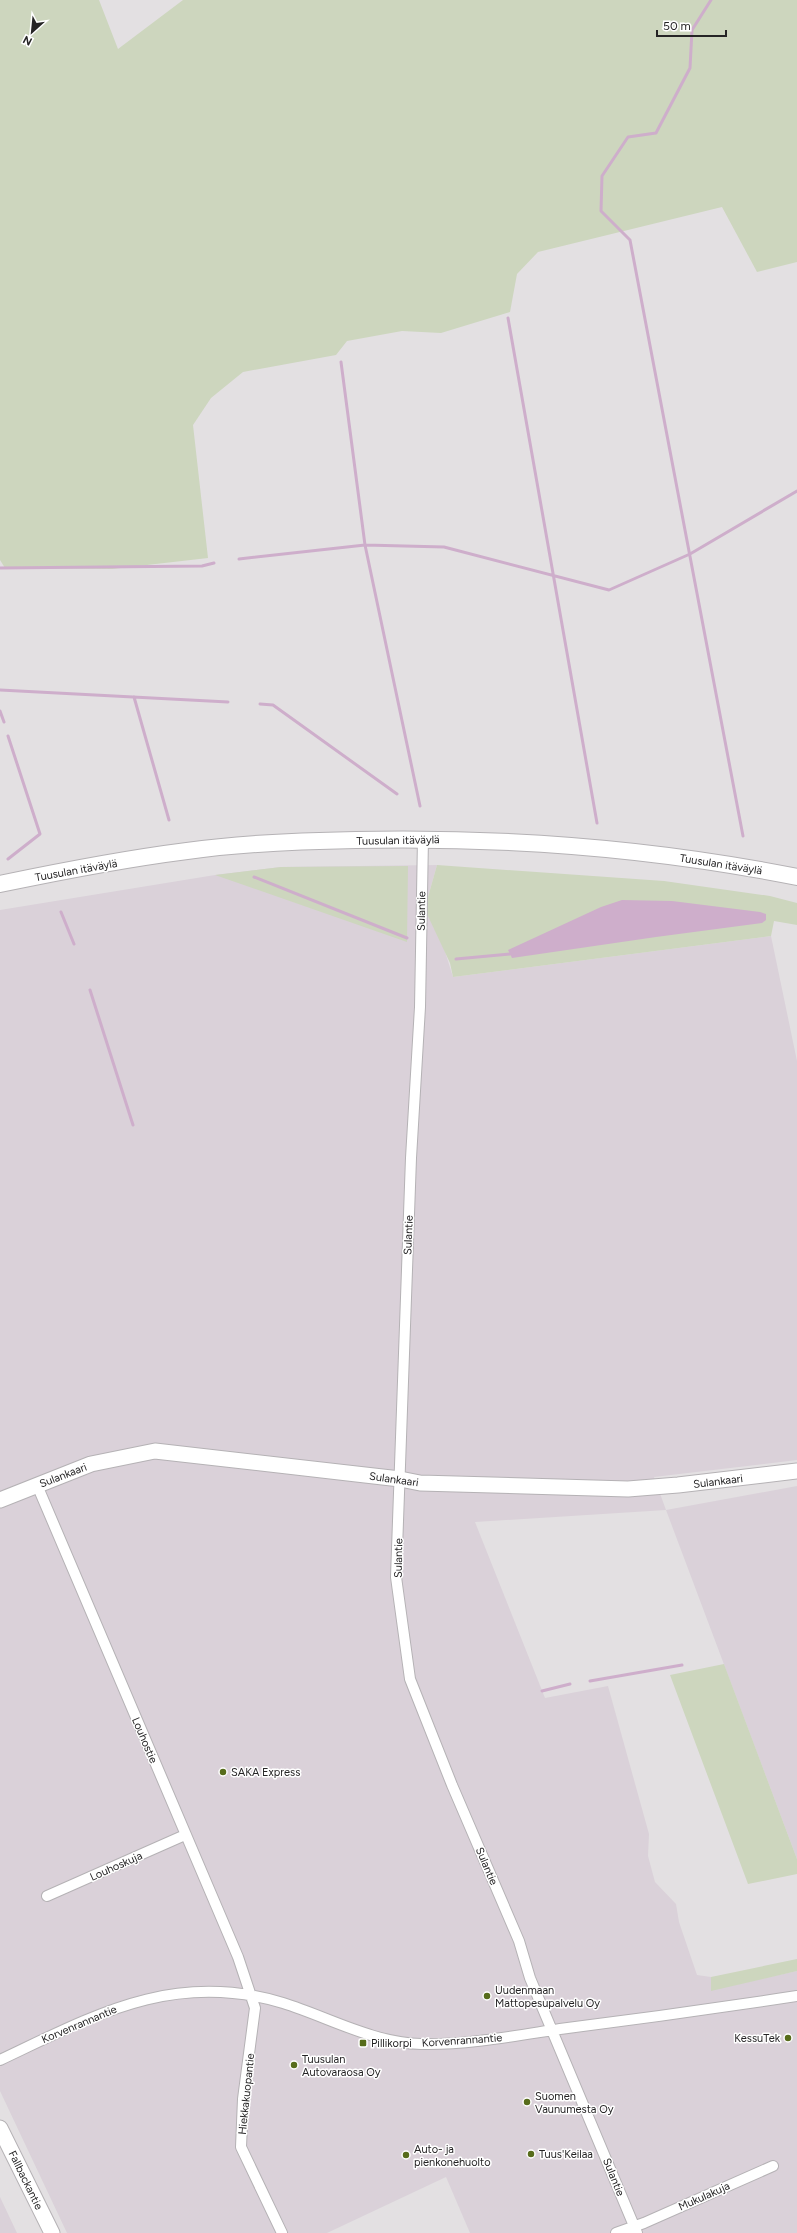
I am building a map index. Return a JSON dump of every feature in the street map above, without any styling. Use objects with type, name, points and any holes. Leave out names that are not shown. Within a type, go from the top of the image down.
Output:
[{"type":"main road","name":"Tuusulan itäväylä","points":[[0,884],[64,871],[188,850],[284,842],[423,838],[572,846],[660,854],[732,864],[797,877]]},
{"type":"street","name":"Sulantie","points":[[423,838],[420,1007],[411,1158],[396,1577],[410,1679],[452,1785],[519,1941],[530,1978],[636,2229]]},
{"type":"street","name":"Sulankaari","points":[[0,1500],[91,1464],[155,1451],[400,1479],[420,1483],[628,1489],[678,1485],[797,1470]]},
{"type":"street","name":"Louhostie","points":[[37,1485],[238,1957],[251,1996]]},
{"type":"street","name":"Louhoskuja","points":[[48,1896],[185,1835]]},
{"type":"street","name":"Korvenrannantie","points":[[0,2060],[101,2012],[141,1999],[208,1992],[251,1996],[282,2003],[402,2043],[450,2044],[797,1996]]},
{"type":"street","name":"Hiekkakuopantie","points":[[251,1996],[255,2008],[255,2014],[243,2104],[241,2147],[282,2233]]},
{"type":"street","name":"Fallbackantie","points":[[0,2128],[52,2233]]},
{"type":"street","name":"Mukulakuja","points":[[616,2233],[636,2229],[773,2166]]},
{"type":"shaded area","points":[[437,865],[428,897],[453,977],[771,936],[797,1061],[797,1460],[654,1477],[666,1510],[475,1522],[545,1698],[608,1686],[649,1834],[648,1856],[655,1882],[676,1904],[679,1922],[697,1975],[711,1977],[711,1990],[797,1971],[797,2233],[470,2233],[446,2177],[327,2233],[67,2233],[0,2091],[0,910],[215,875],[281,867]]},
{"type":"shaded area","points":[[622,900],[672,901],[760,912],[766,914],[766,920],[762,923],[512,958],[508,950],[601,907]]},
{"type":"shaded area","points":[[797,1486],[797,1859],[666,1510]]},
{"type":"shaded area","points":[[0,2197],[17,2233],[0,2233]]},
{"type":"green space","points":[[0,0],[99,0],[118,49],[183,0],[797,0],[797,262],[757,272],[722,207],[538,252],[517,274],[510,312],[441,333],[402,331],[347,341],[336,355],[243,372],[211,398],[193,425],[208,558],[112,569],[5,568],[0,560]]},
{"type":"green space","points":[[437,865],[664,881],[770,896],[797,903],[797,925],[774,921],[771,936],[453,977],[450,963],[427,914],[428,897]]},
{"type":"green space","points":[[408,866],[407,942],[215,875],[281,867]]},
{"type":"green space","points":[[724,1664],[797,1859],[797,1874],[748,1884],[670,1675]]},
{"type":"green space","points":[[797,1959],[797,1971],[711,1991],[711,1977]]},
{"type":"waterway","points":[[711,0],[692,30],[690,68],[656,133],[628,137],[602,176],[601,211],[630,240],[743,836]]},
{"type":"waterway","points":[[508,318],[597,823]]},
{"type":"waterway","points":[[341,362],[365,545],[420,806]]},
{"type":"waterway","points":[[239,559],[365,545],[444,547],[609,590],[690,554],[797,491]]},
{"type":"waterway","points":[[0,568],[202,566],[214,563]]},
{"type":"waterway","points":[[0,690],[228,702]]},
{"type":"waterway","points":[[134,697],[169,820]]},
{"type":"waterway","points":[[260,704],[273,705],[397,794]]},
{"type":"waterway","points":[[0,711],[4,722]]},
{"type":"waterway","points":[[8,736],[40,834],[8,859]]},
{"type":"waterway","points":[[254,877],[407,938]]},
{"type":"waterway","points":[[61,912],[74,944]]},
{"type":"waterway","points":[[456,959],[510,954]]},
{"type":"waterway","points":[[90,990],[133,1125]]},
{"type":"waterway","points":[[590,1681],[682,1665]]},
{"type":"waterway","points":[[542,1691],[570,1684]]},
{"type":"place","name":"SAKA Express","points":[[223,1772]]},
{"type":"place","name":"Uudenmaan Mattopesupalvelu Oy","points":[[487,1996]]},
{"type":"place","name":"KessuTek","points":[[788,2038]]},
{"type":"place","name":"Pillikorpi","points":[[363,2043]]},
{"type":"place","name":"Tuusulan Autovaraosa Oy","points":[[294,2065]]},
{"type":"place","name":"Suomen Vaunumesta Oy","points":[[527,2102]]},
{"type":"place","name":"Tuus'Keilaa","points":[[531,2154]]},
{"type":"place","name":"Auto- ja pienkonehuolto","points":[[406,2155]]}]
